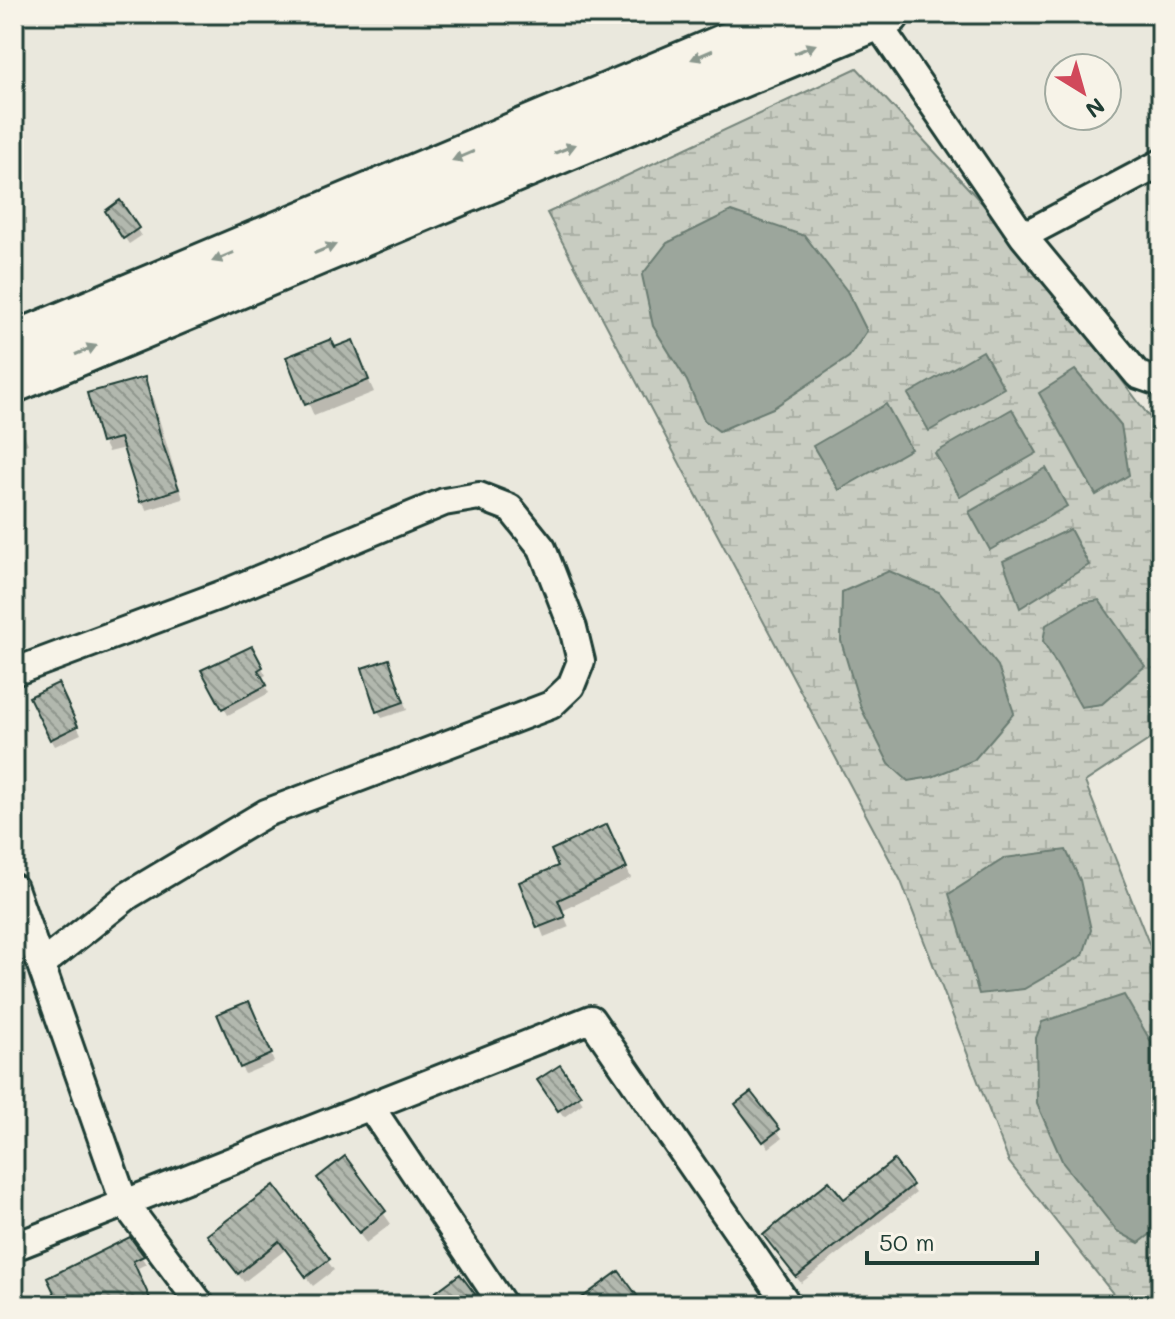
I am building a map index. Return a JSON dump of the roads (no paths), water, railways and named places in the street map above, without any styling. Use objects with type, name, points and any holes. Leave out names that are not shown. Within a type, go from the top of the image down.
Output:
[{"type":"main road","points":[[14,344],[800,14]]},
{"type":"main road","points":[[14,381],[882,17]]},
{"type":"street","points":[[882,17],[1023,236],[1138,375],[1161,383]]},
{"type":"street","points":[[1023,236],[1161,163]]},
{"type":"street","points":[[14,672],[223,594],[444,502],[479,496],[510,508],[542,548],[573,628],[581,661],[571,686],[551,705],[266,813],[129,895],[41,965]]},
{"type":"street","points":[[14,888],[124,1202],[201,1305]]},
{"type":"street","points":[[14,1247],[591,1019],[788,1305]]},
{"type":"street","points":[[370,1106],[503,1305]]}]
